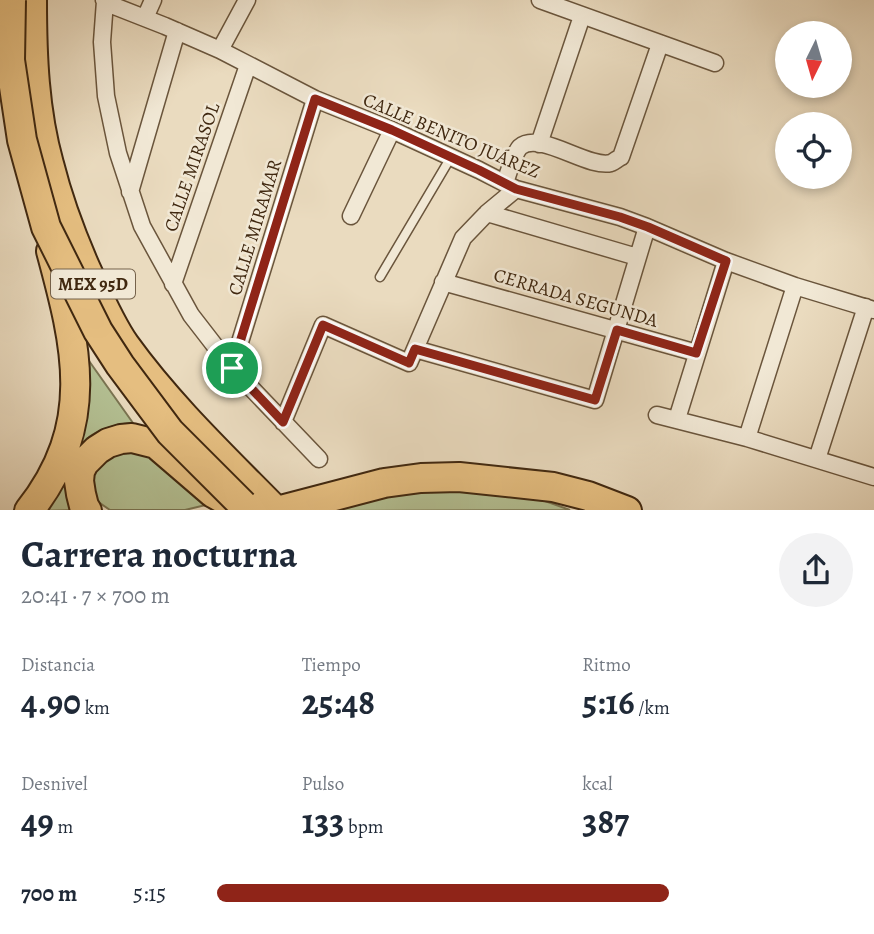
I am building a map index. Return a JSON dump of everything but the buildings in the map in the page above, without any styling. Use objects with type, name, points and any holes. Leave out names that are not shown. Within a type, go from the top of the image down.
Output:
[{"type":"highway","name":"MEX 95D","points":[[13,0],[14,82],[22,133],[45,228],[82,309],[110,359],[142,404],[173,440],[241,506]]},
{"type":"highway","points":[[13,0],[10,60],[22,140],[46,226],[98,331],[120,365],[170,432],[241,506]]},
{"type":"highway","points":[[26,0],[38,134],[57,214],[89,289],[130,362],[187,430],[261,510]]},
{"type":"highway","name":"MEX 95D","points":[[32,0],[34,74],[48,162],[76,246],[99,299],[124,342],[157,387],[191,426],[276,510]]},
{"type":"highway","points":[[29,510],[44,492],[61,460],[75,401],[72,337],[45,228]]},
{"type":"highway","points":[[87,510],[79,481],[83,463],[108,443],[132,438],[156,444],[214,493],[241,506]]},
{"type":"highway","points":[[276,510],[384,483],[459,477],[552,487],[627,510]]},
{"type":"street","points":[[104,0],[102,42],[106,96],[118,153],[142,226],[191,315],[232,368],[319,459]]},
{"type":"street","name":"CALLE BENITO JUÁREZ","points":[[104,0],[220,50],[315,99],[392,130],[510,186],[620,217],[726,261],[870,308]]},
{"type":"street","points":[[145,18],[153,0]]},
{"type":"street","points":[[220,50],[247,0]]},
{"type":"street","points":[[540,0],[715,63]]},
{"type":"street","points":[[539,144],[582,16]]},
{"type":"street","points":[[130,192],[177,31]]},
{"type":"street","points":[[412,356],[463,239],[510,186],[518,148],[527,143],[539,144],[599,163],[612,163],[621,157],[660,44]]},
{"type":"street","name":"CALLE MIRASOL","points":[[173,284],[248,65]]},
{"type":"street","name":"CALLE MIRAMAR","points":[[232,368],[315,99]]},
{"type":"street","points":[[351,216],[392,130]]},
{"type":"street","points":[[487,214],[637,257]]},
{"type":"street","points":[[283,422],[323,325],[412,356],[595,400],[648,227]]},
{"type":"street","points":[[677,419],[726,261]]},
{"type":"street","name":"CERRADA SEGUNDA","points":[[443,282],[696,353]]},
{"type":"street","points":[[747,438],[796,286]]},
{"type":"street","points":[[817,459],[870,308]]},
{"type":"street","points":[[657,415],[747,438],[874,477]]},
{"type":"lane","points":[[380,277],[451,157]]},
{"type":"green space","points":[[82,351],[133,423],[100,431],[85,440],[80,447],[77,468],[78,510],[35,510]]},
{"type":"green space","points":[[110,448],[151,452],[210,504],[185,510],[110,510],[97,501],[90,487],[91,471]]},
{"type":"green space","points":[[431,491],[483,491],[545,501],[570,510],[330,510],[381,497]]},
{"type":"route","points":[[315,99],[392,130],[516,189],[620,217],[726,261],[696,353],[617,330],[595,400],[415,349],[409,363],[323,325],[283,422],[232,368],[315,99]]}]
